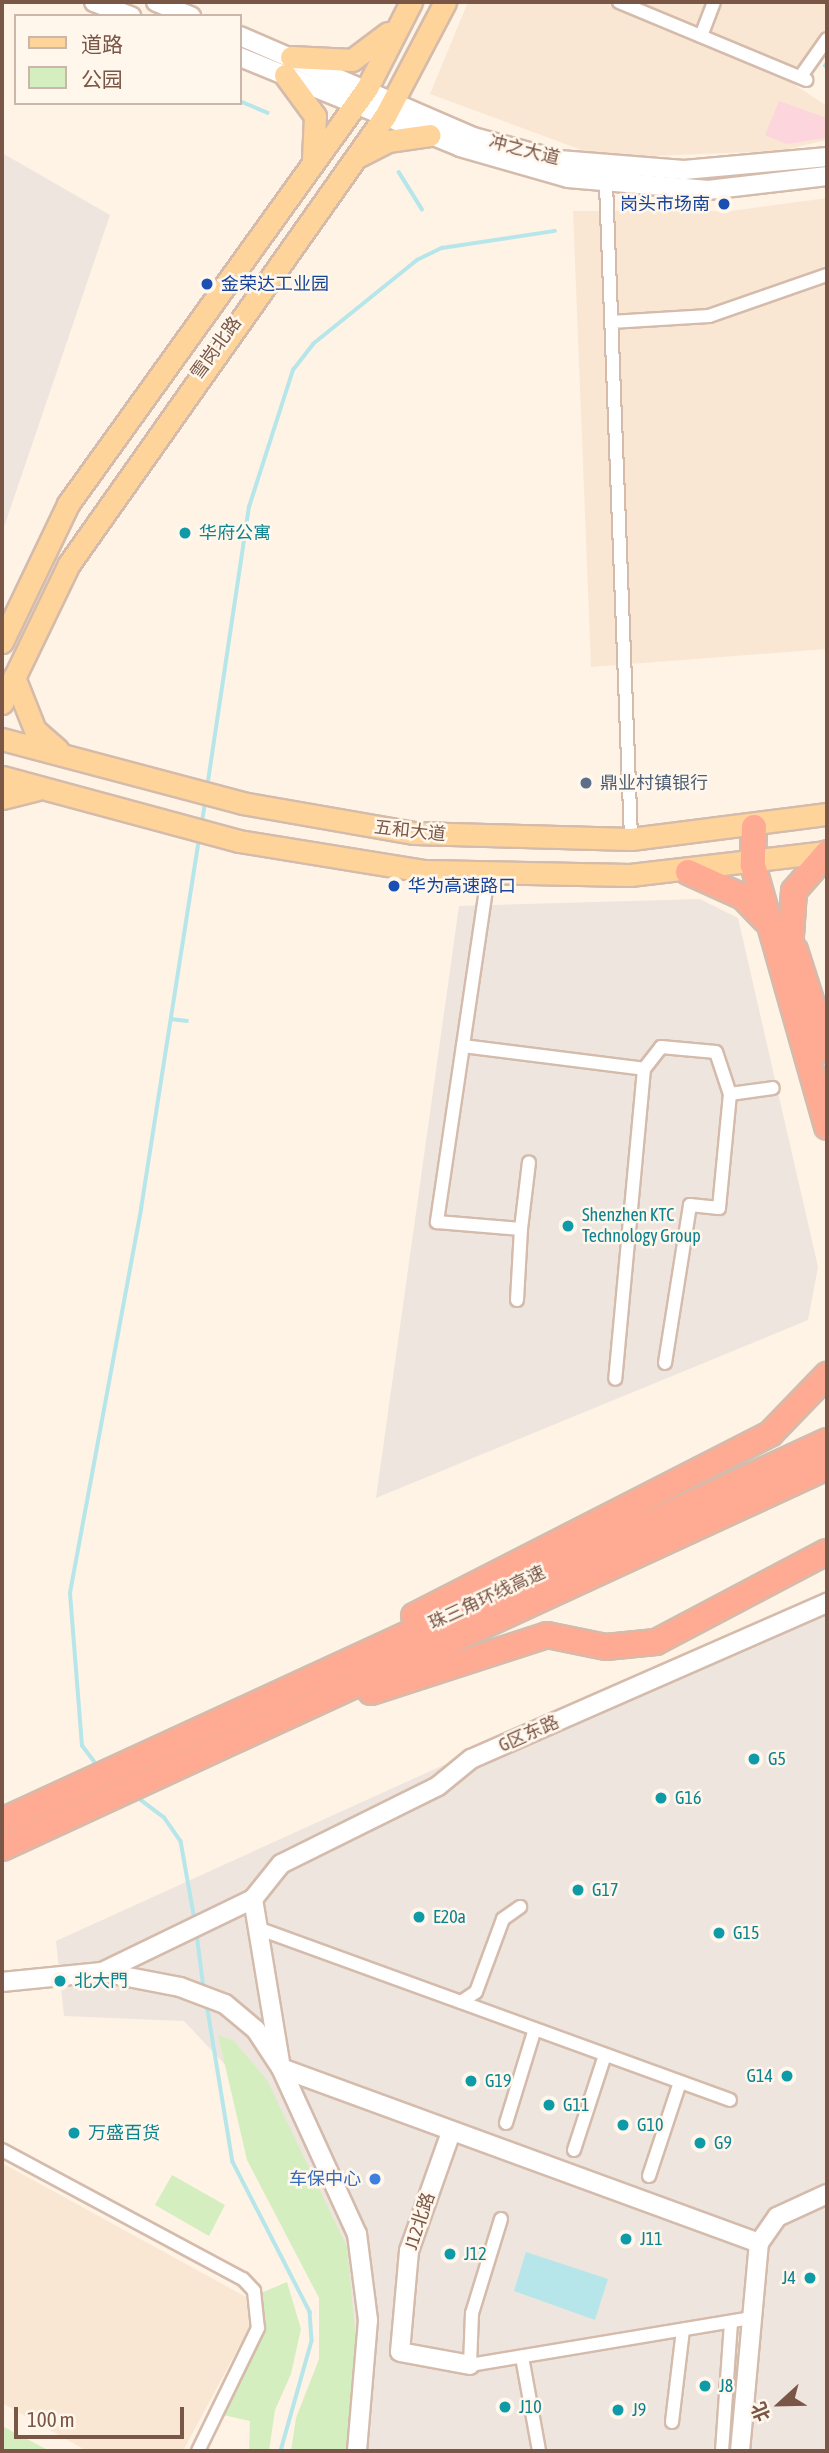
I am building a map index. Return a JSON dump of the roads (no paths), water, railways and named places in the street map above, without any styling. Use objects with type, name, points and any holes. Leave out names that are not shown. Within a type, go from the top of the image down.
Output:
[{"type":"highway","points":[[754,827],[761,864],[784,938],[827,1050]]},
{"type":"highway","points":[[826,1119],[784,938],[794,891],[827,853]]},
{"type":"highway","points":[[688,872],[743,897],[784,938]]},
{"type":"highway","points":[[254,1718],[506,1564],[759,1439],[796,1413],[827,1375]]},
{"type":"highway","name":"珠三角环线高速","points":[[254,1718],[827,1441]]},
{"type":"highway","name":"珠三角环线高速","points":[[156,1763],[827,1467]]},
{"type":"highway","points":[[254,1718],[547,1635],[606,1647],[656,1642],[827,1552]]},
{"type":"highway","points":[[2,1821],[86,1783],[156,1763]]},
{"type":"highway","points":[[2,1848],[107,1798],[156,1763]]},
{"type":"main road","name":"雪岗北路","points":[[2,703],[69,564],[389,108],[445,2]]},
{"type":"main road","name":"雪岗北路","points":[[2,642],[68,504],[362,95],[409,8]]},
{"type":"main road","points":[[311,166],[315,116],[288,66],[360,57],[409,8]]},
{"type":"main road","points":[[347,167],[388,141],[430,135]]},
{"type":"main road","points":[[14,677],[35,730],[65,756]]},
{"type":"main road","name":"五和大道","points":[[2,739],[242,803],[414,833],[631,839],[754,827],[827,814]]},
{"type":"main road","name":"五和大道","points":[[2,777],[178,827],[239,841],[488,876],[688,872],[827,853]]},
{"type":"main road","points":[[2,798],[39,788]]},
{"type":"street","points":[[94,2],[126,14]]},
{"type":"street","points":[[156,2],[186,14]]},
{"type":"street","points":[[619,2],[803,78],[827,39]]},
{"type":"street","points":[[701,36],[714,2]]},
{"type":"street","name":"冲之大道","points":[[242,37],[288,66],[389,108],[473,136],[559,160],[717,170],[827,157]]},
{"type":"street","name":"冲之大道","points":[[242,57],[288,66]]},
{"type":"street","name":"冲之大道","points":[[389,108],[430,135],[517,166],[606,184],[708,190],[827,176]]},
{"type":"street","points":[[606,184],[631,839]]},
{"type":"street","points":[[611,322],[709,316],[827,275]]},
{"type":"street","points":[[488,876],[437,1222],[521,1229]]},
{"type":"street","points":[[463,1046],[643,1069]]},
{"type":"street","points":[[615,1379],[643,1069],[661,1047],[716,1052],[730,1094],[719,1208],[690,1205],[665,1363]]},
{"type":"street","points":[[730,1094],[773,1088]]},
{"type":"street","points":[[517,1300],[521,1229],[529,1161]]},
{"type":"street","name":"G区东路","points":[[253,1899],[281,1864],[438,1786],[471,1759],[827,1603]]},
{"type":"street","points":[[102,1972],[253,1899],[281,2068]]},
{"type":"street","points":[[461,2002],[476,1992],[503,1919],[520,1907]]},
{"type":"street","points":[[260,1929],[730,2100]]},
{"type":"street","points":[[2,1982],[102,1972],[180,1987],[225,2004],[256,2030],[281,2068],[359,2247],[368,2320],[357,2451]]},
{"type":"street","points":[[506,2123],[535,2029]]},
{"type":"street","points":[[574,2150],[605,2055]]},
{"type":"street","points":[[281,2068],[450,2135],[759,2243]]},
{"type":"street","points":[[649,2176],[680,2082]]},
{"type":"street","name":"J12北路","points":[[450,2135],[409,2251],[400,2352],[470,2365]]},
{"type":"street","points":[[2,2150],[243,2279],[254,2291],[258,2328],[198,2451]]},
{"type":"street","points":[[740,2451],[759,2243],[777,2217],[827,2194]]},
{"type":"street","points":[[501,2220],[472,2313],[470,2365],[752,2318]]},
{"type":"street","points":[[722,2451],[731,2322]]},
{"type":"street","points":[[672,2422],[683,2330]]},
{"type":"street","points":[[522,2357],[539,2451]]},
{"type":"water","points":[[526,2252],[608,2279],[595,2320],[514,2291]]},
{"type":"waterway","points":[[242,102],[268,113]]},
{"type":"waterway","points":[[399,172],[422,209]]},
{"type":"waterway","points":[[207,788],[249,507],[293,370],[313,344],[417,260],[442,248],[555,231]]},
{"type":"waterway","points":[[202,822],[205,802]]},
{"type":"waterway","points":[[98,1767],[82,1746],[70,1593],[141,1209],[199,837]]},
{"type":"waterway","points":[[171,1019],[187,1021]]},
{"type":"waterway","points":[[137,1797],[164,1817],[181,1841],[195,1920]]},
{"type":"waterway","points":[[197,1934],[204,1989]]},
{"type":"waterway","points":[[207,2004],[233,2162],[310,2312],[312,2341],[281,2451]]},
{"type":"place","name":"岗头市场南","points":[[724,204]]},
{"type":"place","name":"金荣达工业园","points":[[207,284]]},
{"type":"place","name":"华府公寓","points":[[185,533]]},
{"type":"place","name":"鼎业村镇银行","points":[[586,783]]},
{"type":"place","name":"华为高速路口","points":[[394,886]]},
{"type":"place","name":"Shenzhen KTC Technology Group","points":[[568,1226]]},
{"type":"place","name":"G5","points":[[754,1759]]},
{"type":"place","name":"G16","points":[[661,1798]]},
{"type":"place","name":"G17","points":[[578,1890]]},
{"type":"place","name":"E20a","points":[[419,1917]]},
{"type":"place","name":"G15","points":[[719,1933]]},
{"type":"place","name":"北大門","points":[[60,1981]]},
{"type":"place","name":"G14","points":[[787,2076]]},
{"type":"place","name":"G19","points":[[471,2081]]},
{"type":"place","name":"G11","points":[[549,2105]]},
{"type":"place","name":"G10","points":[[623,2125]]},
{"type":"place","name":"万盛百货","points":[[74,2133]]},
{"type":"place","name":"G9","points":[[700,2143]]},
{"type":"place","name":"车保中心","points":[[375,2179]]},
{"type":"place","name":"J11","points":[[626,2239]]},
{"type":"place","name":"J12","points":[[450,2254]]},
{"type":"place","name":"J4","points":[[810,2278]]},
{"type":"place","name":"J8","points":[[705,2386]]},
{"type":"place","name":"J10","points":[[505,2407]]},
{"type":"place","name":"J9","points":[[618,2410]]}]
